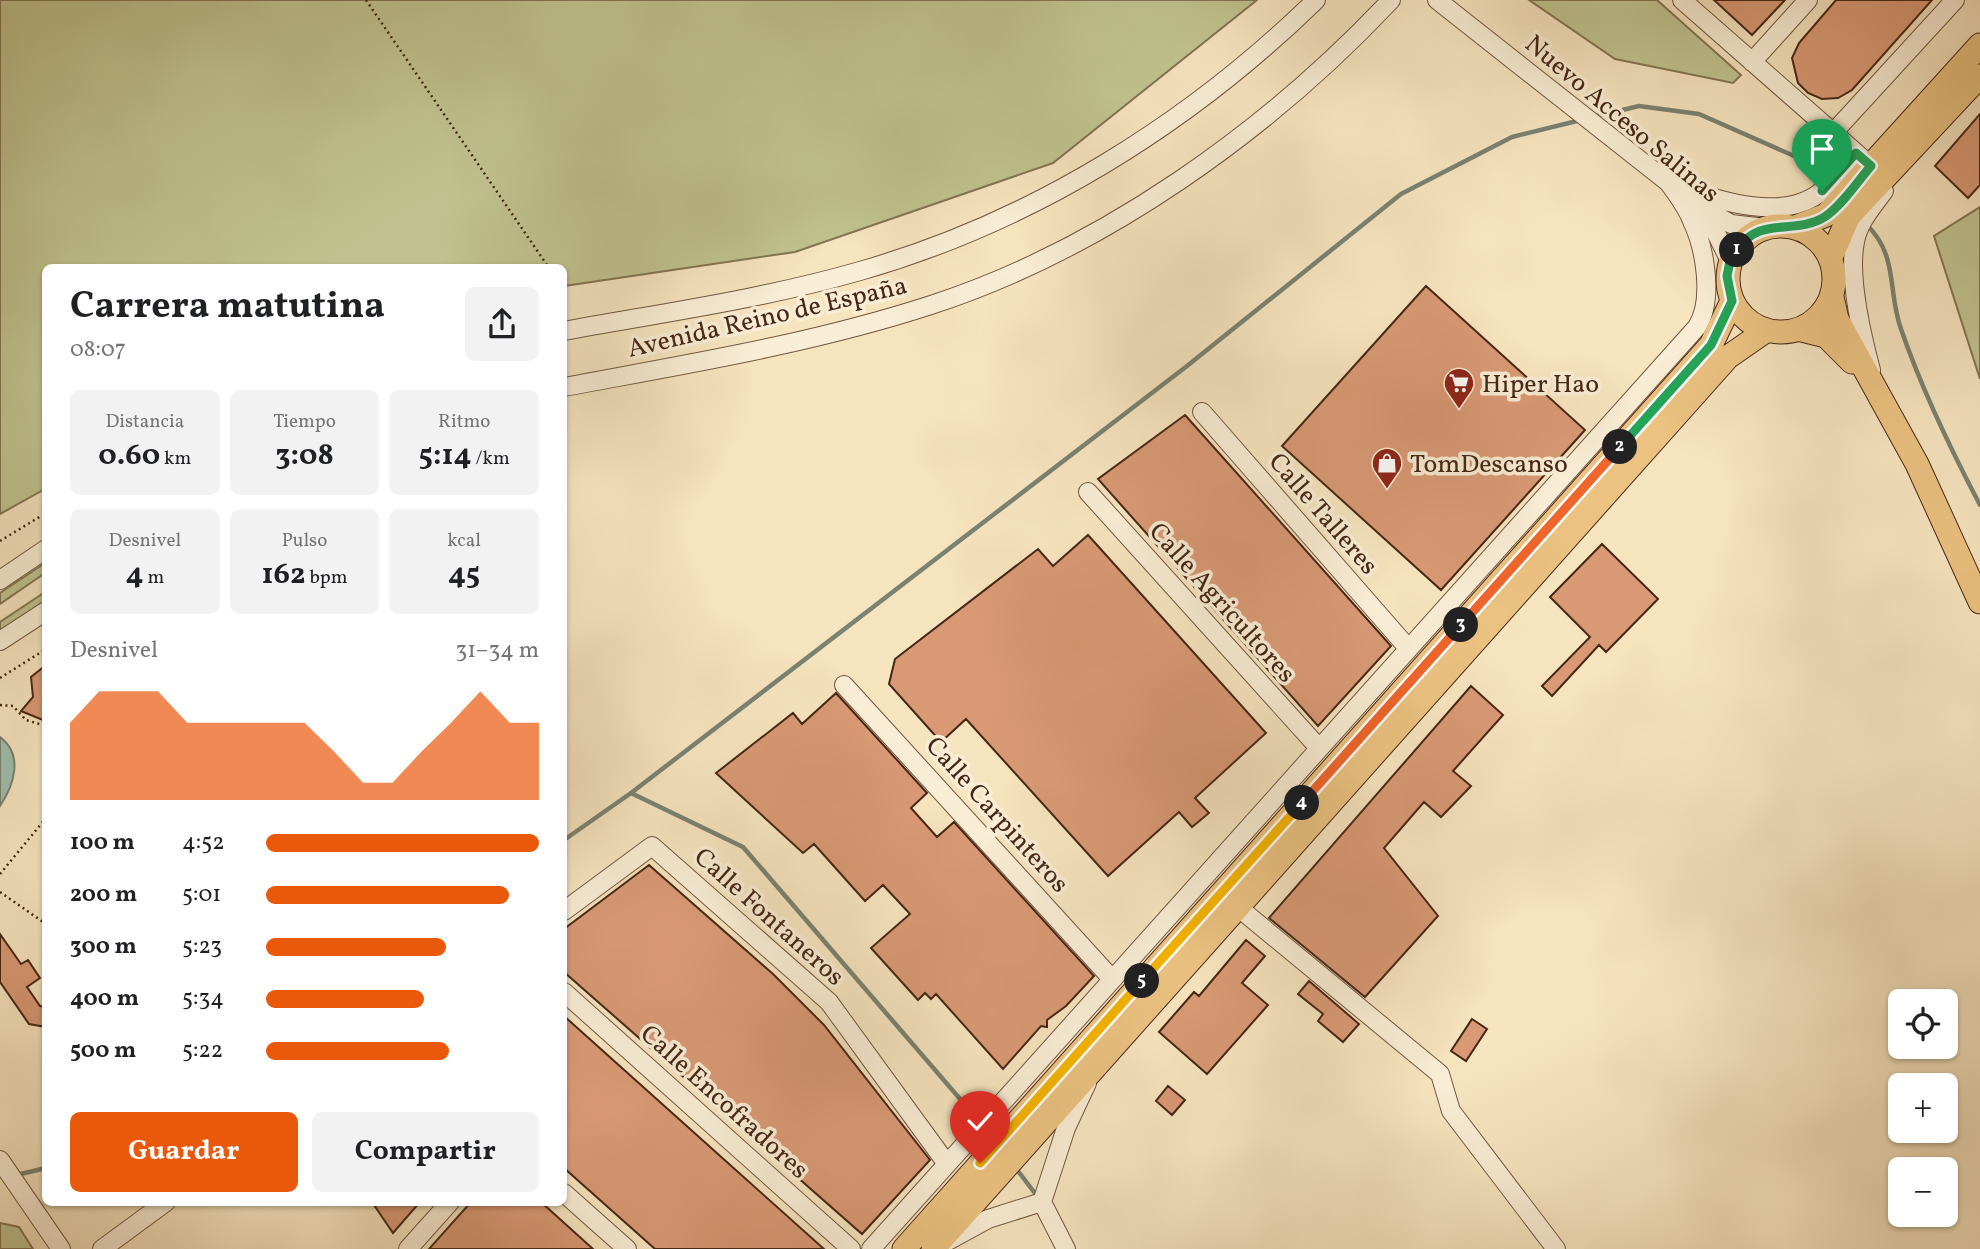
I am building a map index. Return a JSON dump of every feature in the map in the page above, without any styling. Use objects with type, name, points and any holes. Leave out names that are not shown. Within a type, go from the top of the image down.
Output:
[{"type":"main road","points":[[1875,387],[1826,335],[1802,330],[1781,334],[1767,331],[1748,320],[1732,301],[1727,276],[1730,261],[1741,243],[1765,228],[1784,224],[1800,215],[1826,215],[1980,46]]},
{"type":"main road","points":[[1802,330],[1821,316],[1832,297],[1849,216],[1867,172],[1922,137],[1980,76]]},
{"type":"main road","points":[[1800,215],[1822,243],[1841,245]]},
{"type":"main road","points":[[1832,297],[1837,319],[1917,464],[1980,602]]},
{"type":"main road","points":[[933,1249],[988,1186],[1020,1134],[1711,345],[1732,301]]},
{"type":"main road","points":[[904,1249],[980,1163],[1020,1134],[1097,1065],[1728,357],[1767,331]]},
{"type":"street","name":"Avenida Reino de España","points":[[567,330],[825,281],[941,244],[1051,193],[1136,145],[1231,76],[1316,0]]},
{"type":"street","name":"Avenida Reino de España","points":[[567,386],[765,349],[847,329],[932,305],[1037,261],[1156,195],[1236,139],[1298,89],[1391,0]]},
{"type":"street","name":"Nuevo Acceso Salinas","points":[[1437,0],[1669,183],[1714,229],[1730,261]]},
{"type":"street","points":[[1669,183],[1720,201],[1767,206],[1800,215],[1822,191],[1867,172],[1833,133],[1682,0]]},
{"type":"street","points":[[1752,62],[1808,0]]},
{"type":"street","points":[[1833,133],[1955,0]]},
{"type":"street","points":[[1669,183],[1712,216],[1742,227],[1765,228]]},
{"type":"street","points":[[871,1249],[1408,648],[1676,354],[1704,316],[1706,298],[1698,233],[1669,183]]},
{"type":"street","points":[[1841,245],[1875,387]]},
{"type":"street","name":"Calle Talleres","points":[[1202,412],[1408,648]]},
{"type":"street","name":"Calle Agricultores","points":[[1088,492],[1319,748]]},
{"type":"street","points":[[0,580],[42,552]]},
{"type":"street","points":[[0,641],[42,614]]},
{"type":"street","name":"Calle Carpinteros","points":[[844,685],[1112,979]]},
{"type":"street","name":"Calle Fontaneros","points":[[567,909],[652,846],[830,1003],[947,1164]]},
{"type":"street","points":[[1239,908],[1440,1074],[1451,1111],[1556,1249]]},
{"type":"street","name":"Calle Encofradores","points":[[567,995],[851,1249]]},
{"type":"street","points":[[1066,1249],[1042,1202],[1066,1128],[1097,1065]]},
{"type":"street","points":[[0,1160],[61,1249]]},
{"type":"street","points":[[567,1196],[627,1249]]},
{"type":"street","points":[[933,1249],[988,1219],[1042,1202]]},
{"type":"street","points":[[102,1249],[161,1206]]},
{"type":"street","points":[[408,1249],[446,1206]]},
{"type":"path","points":[[366,0],[546,264]]},
{"type":"path","points":[[0,541],[42,515]]},
{"type":"path","points":[[0,678],[42,652]]},
{"type":"path","points":[[0,705],[13,706],[26,720],[42,725]]},
{"type":"path","points":[[0,874],[42,823]]},
{"type":"path","points":[[0,892],[42,920]]},
{"type":"green space","points":[[0,0],[1257,0],[1053,163],[795,252],[567,286],[567,264],[42,264],[42,491],[0,514]]},
{"type":"green space","points":[[1529,0],[1657,0],[1741,75],[1733,83],[1615,59]]},
{"type":"green space","points":[[1980,207],[1980,379],[1934,236]]},
{"type":"green space","points":[[42,565],[42,575],[0,604],[0,593]]},
{"type":"green space","points":[[42,594],[42,604],[0,632],[0,622]]},
{"type":"green space","points":[[0,1223],[19,1227],[33,1249],[0,1249]]},
{"type":"shaded area","points":[[0,737],[12,752],[14,770],[9,789],[0,806]]},
{"type":"building","points":[[1714,0],[1785,0],[1752,35]]},
{"type":"building","points":[[1836,0],[1932,0],[1852,90],[1838,98],[1822,99],[1808,93],[1798,83],[1792,58],[1799,43]]},
{"type":"building","points":[[1980,114],[1980,185],[1968,198],[1935,166]]},
{"type":"building","name":"Hiper Hao","points":[[1426,286],[1585,430],[1441,590],[1282,446]]},
{"type":"building","points":[[1185,415],[1391,646],[1318,726],[1098,479]]},
{"type":"building","points":[[1088,535],[1266,733],[1195,798],[1209,813],[1192,827],[1179,812],[1108,876],[966,719],[941,742],[889,684],[895,659],[1038,549],[1053,566]]},
{"type":"building","points":[[1602,544],[1658,599],[1606,652],[1599,645],[1552,696],[1542,686],[1590,637],[1550,597]]},
{"type":"building","points":[[42,668],[42,720],[21,711],[33,697],[31,677]]},
{"type":"building","points":[[1471,686],[1503,715],[1453,771],[1471,786],[1441,817],[1424,802],[1384,848],[1438,916],[1365,997],[1269,918]]},
{"type":"building","points":[[836,693],[927,793],[911,808],[937,837],[954,822],[1094,976],[1066,1006],[1047,1020],[1047,1027],[1041,1026],[1003,1069],[936,994],[931,999],[925,993],[918,1000],[871,948],[910,914],[883,885],[865,901],[814,844],[803,853],[716,773],[793,713],[802,724]]},
{"type":"building","points":[[649,865],[773,974],[824,1025],[930,1160],[862,1234],[567,975],[567,927]]},
{"type":"building","points":[[0,934],[21,964],[28,960],[40,978],[27,987],[42,1006],[42,1026],[29,1024],[0,982]]},
{"type":"building","points":[[1246,940],[1265,956],[1242,983],[1268,1005],[1207,1074],[1159,1032],[1194,992],[1199,996]]},
{"type":"building","points":[[1309,981],[1359,1024],[1343,1042],[1318,1021],[1323,1014],[1298,994]]},
{"type":"building","points":[[567,1019],[824,1249],[655,1249],[567,1171]]},
{"type":"building","points":[[1472,1019],[1487,1029],[1466,1061],[1451,1051]]},
{"type":"building","points":[[1168,1086],[1185,1100],[1172,1115],[1156,1101]]},
{"type":"building","points":[[375,1206],[417,1206],[393,1233]]},
{"type":"building","points":[[467,1206],[545,1206],[593,1249],[429,1249]]},
{"type":"waterway","points":[[1593,117],[1639,106],[1699,114],[1801,159],[1825,183]]},
{"type":"waterway","points":[[567,838],[631,793],[1187,366],[1401,194],[1512,137],[1581,120]]},
{"type":"waterway","points":[[1866,224],[1876,236],[1888,261],[1897,315],[1918,374],[1980,505]]},
{"type":"waterway","points":[[631,793],[743,847],[979,1121]]},
{"type":"waterway","points":[[1015,1167],[1037,1196]]},
{"type":"waterway","points":[[16,1175],[42,1169]]},
{"type":"place","name":"Hiper Hao","points":[[1459,410]]},
{"type":"place","name":"TomDescanso","points":[[1387,490]]},
{"type":"route","points":[[980,1163],[1711,345],[1723,325],[1732,301],[1727,276],[1730,261],[1741,243],[1751,234],[1765,228],[1784,224],[1798,226],[1826,215],[1871,166],[1856,153],[1822,191]]}]
